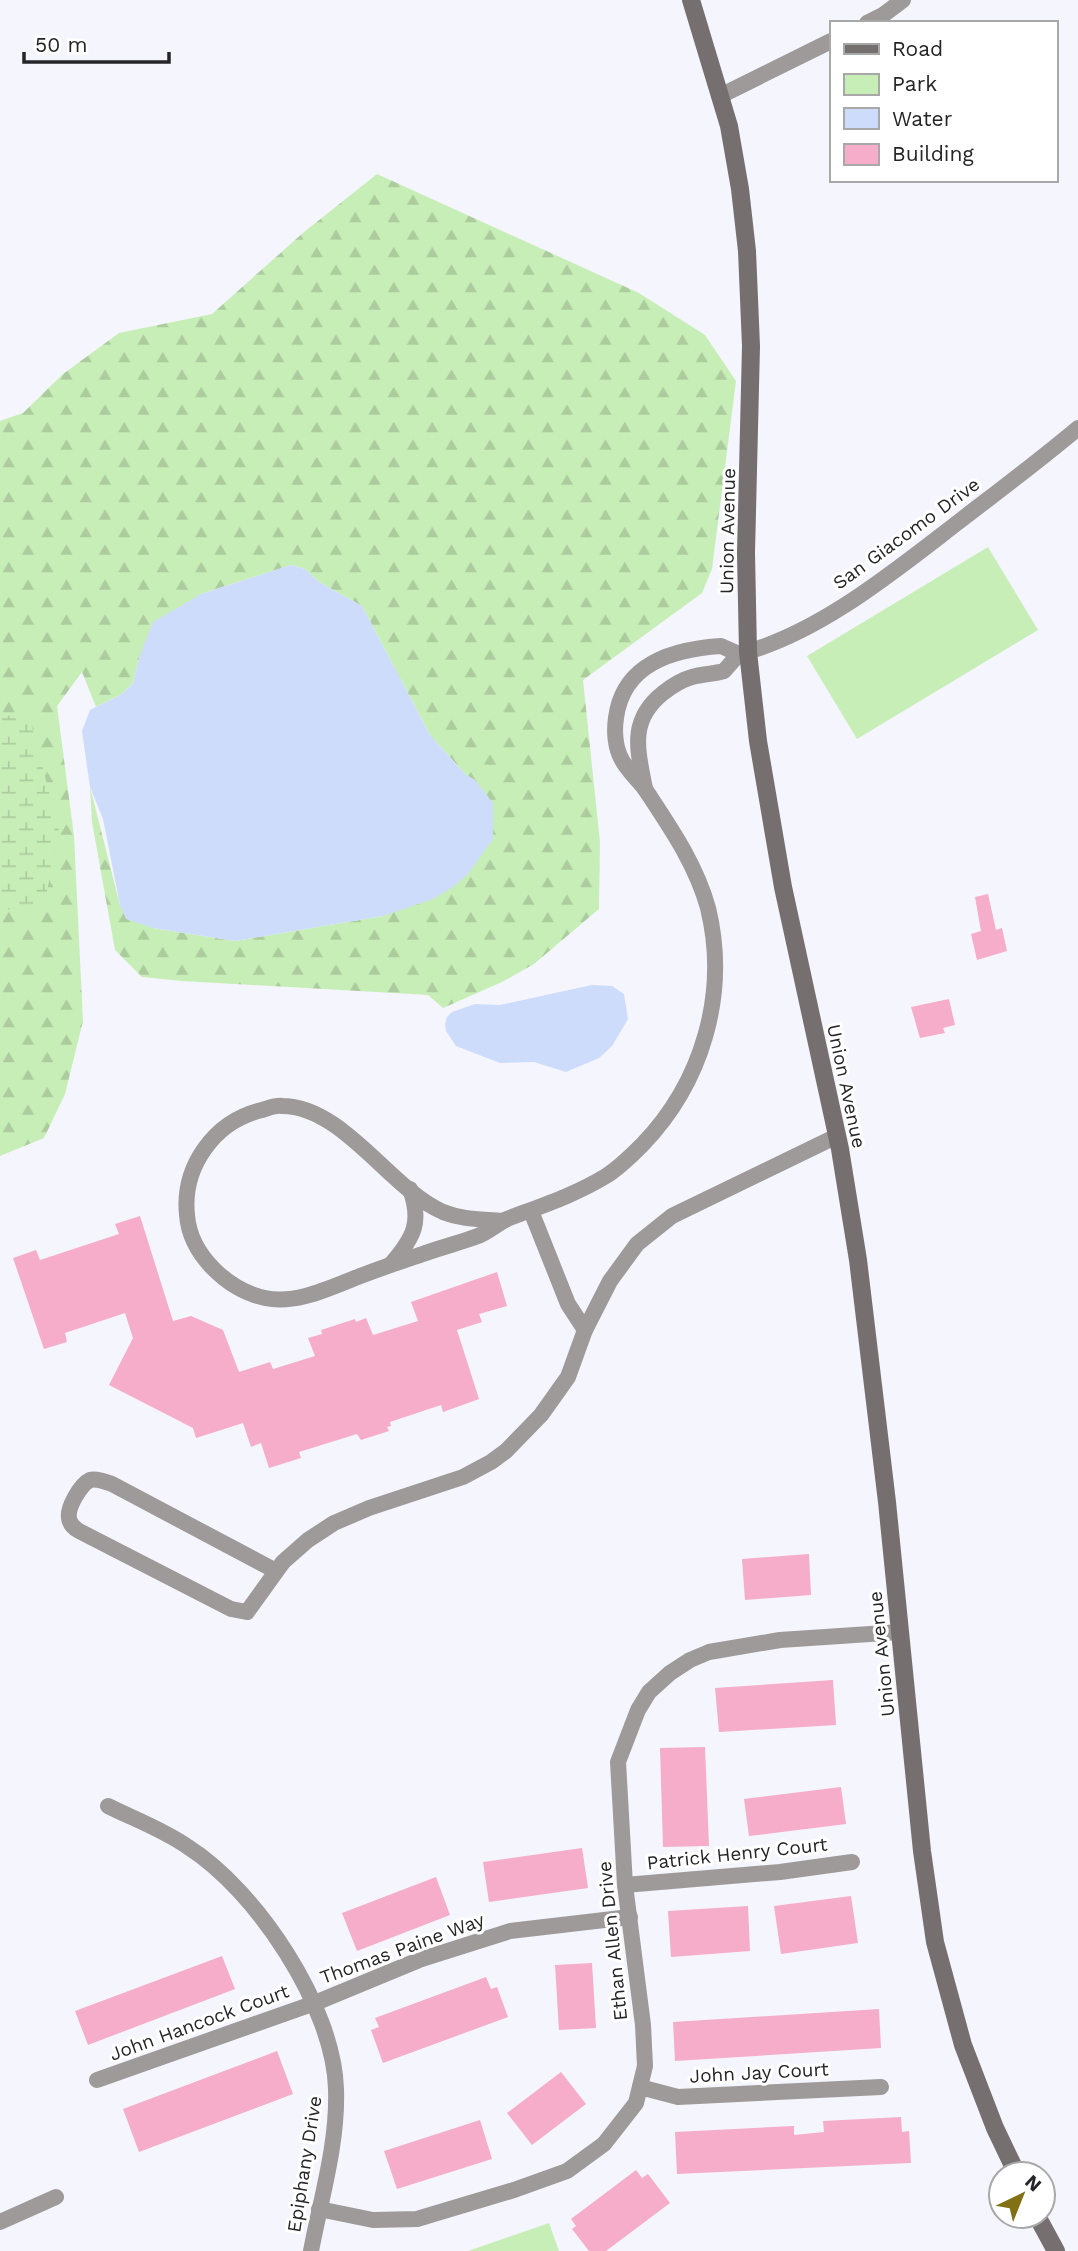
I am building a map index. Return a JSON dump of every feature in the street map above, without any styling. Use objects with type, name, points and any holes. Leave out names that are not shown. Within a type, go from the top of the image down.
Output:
[{"type":"street","name":"Union Avenue","points":[[691,0],[729,126],[747,251],[751,346],[743,653],[783,887],[837,1136],[858,1259],[922,1851],[935,1942],[964,2045],[995,2128],[1010,2160]]},
{"type":"street","points":[[871,21],[904,0]]},
{"type":"street","points":[[720,96],[830,41]]},
{"type":"street","name":"San Giacomo Drive","points":[[645,789],[637,750],[639,726],[647,709],[674,684],[693,676],[724,671],[743,653],[813,625],[926,547],[1078,428]]},
{"type":"street","points":[[503,1221],[471,1220],[443,1212],[423,1200],[336,1126],[309,1111],[281,1105],[245,1114],[220,1130],[200,1155],[188,1185],[187,1216],[196,1245],[212,1268],[234,1286],[252,1295],[290,1299],[481,1235],[503,1221],[575,1192],[608,1175],[630,1157],[668,1116],[700,1057],[707,1032],[715,957],[708,908],[686,852],[645,789],[621,759],[614,730],[618,705],[632,680],[648,665],[671,654],[694,648],[721,646],[743,653]]},
{"type":"street","points":[[276,1571],[112,1484],[99,1480],[90,1480],[83,1487],[68,1516],[71,1525],[79,1531],[239,1611],[247,1612],[276,1571],[308,1540],[334,1523],[369,1507],[463,1477],[506,1451],[541,1415],[568,1377],[585,1331],[610,1281],[637,1244],[672,1216],[837,1136]]},
{"type":"street","points":[[390,1265],[407,1245],[416,1227],[416,1206],[410,1189]]},
{"type":"street","points":[[531,1211],[568,1304],[585,1331]]},
{"type":"street","name":"Ethan Allen Drive","points":[[319,2209],[373,2220],[417,2218],[514,2190],[567,2171],[604,2144],[636,2103],[645,2066],[643,2025],[625,1885],[618,1762],[628,1730],[649,1692],[670,1673],[709,1652],[780,1640],[900,1632]]},
{"type":"street","name":"Epiphany Drive","points":[[108,1806],[188,1846],[224,1874],[262,1919],[298,1972],[314,2003],[328,2042],[337,2086],[333,2136],[311,2251]]},
{"type":"street","name":"Patrick Henry Court","points":[[625,1885],[780,1872],[852,1862]]},
{"type":"street","name":"Thomas Paine Way","points":[[314,2003],[419,1960],[510,1931],[630,1917]]},
{"type":"street","name":"John Hancock Court","points":[[97,2080],[314,2003]]},
{"type":"street","name":"John Jay Court","points":[[640,2087],[678,2097],[881,2087]]},
{"type":"street","points":[[0,2222],[57,2197]]},
{"type":"street","points":[[1045,2230],[1056,2251]]},
{"type":"green space","points":[[377,174],[639,293],[705,335],[736,381],[712,569],[702,593],[583,680],[600,842],[599,909],[534,964],[502,982],[443,1008],[428,995],[142,977],[115,950],[92,822],[90,787],[120,905],[153,928],[235,941],[383,916],[475,780],[466,775],[430,735],[362,606],[319,582],[305,569],[291,565],[201,594],[140,655],[133,683],[122,694],[96,707],[82,672],[57,706],[74,836],[83,1021],[65,1094],[44,1138],[0,1156],[0,421],[23,413],[63,374],[119,333],[212,314],[304,232]]},
{"type":"green space","points":[[988,547],[1038,630],[857,739],[807,656]]},
{"type":"green space","points":[[29,715],[59,830],[44,907],[0,910],[0,716]]},
{"type":"green space","points":[[549,2223],[559,2251],[468,2251]]},
{"type":"water","points":[[291,565],[305,569],[319,582],[362,606],[430,735],[466,775],[475,780],[493,803],[493,839],[467,875],[453,887],[433,899],[383,916],[235,941],[153,928],[126,919],[120,905],[103,819],[90,787],[82,731],[90,710],[122,694],[133,683],[153,622],[201,594]]},
{"type":"water","points":[[592,985],[612,986],[624,994],[628,1019],[612,1046],[599,1058],[566,1072],[534,1062],[500,1063],[456,1046],[446,1031],[447,1017],[452,1012],[475,1004],[500,1005]]},
{"type":"building","points":[[988,894],[996,930],[1002,928],[1007,951],[977,960],[971,934],[981,931],[975,897]]},
{"type":"building","points":[[949,999],[955,1025],[943,1028],[945,1033],[920,1038],[911,1007]]},
{"type":"building","points":[[140,1216],[173,1321],[191,1316],[223,1330],[239,1372],[270,1362],[273,1369],[315,1356],[308,1338],[322,1334],[321,1330],[355,1319],[356,1322],[366,1318],[373,1335],[418,1321],[411,1302],[497,1272],[507,1306],[479,1314],[482,1322],[457,1330],[479,1399],[443,1412],[441,1405],[390,1422],[391,1426],[387,1427],[389,1431],[361,1440],[357,1434],[299,1452],[301,1458],[269,1468],[261,1443],[251,1447],[243,1423],[196,1438],[193,1428],[109,1385],[133,1338],[125,1313],[65,1333],[67,1342],[44,1349],[13,1258],[36,1250],[40,1260],[119,1234],[115,1224]]},
{"type":"building","points":[[809,1554],[811,1595],[745,1600],[742,1559]]},
{"type":"building","points":[[833,1680],[836,1725],[719,1732],[715,1688]]},
{"type":"building","points":[[705,1747],[709,1846],[663,1847],[660,1748]]},
{"type":"building","points":[[841,1787],[846,1824],[749,1836],[744,1799]]},
{"type":"building","points":[[582,1848],[588,1888],[489,1902],[483,1862]]},
{"type":"building","points":[[436,1877],[450,1915],[357,1951],[342,1913]]},
{"type":"building","points":[[851,1896],[858,1943],[781,1954],[774,1906]]},
{"type":"building","points":[[748,1906],[750,1951],[671,1957],[668,1911]]},
{"type":"building","points":[[222,1956],[235,1989],[88,2045],[75,2011]]},
{"type":"building","points":[[592,1963],[596,2028],[559,2030],[555,1965]]},
{"type":"building","points":[[486,1977],[491,1989],[497,1987],[508,2017],[383,2063],[371,2030],[379,2027],[375,2018]]},
{"type":"building","points":[[879,2009],[881,2048],[675,2061],[673,2022]]},
{"type":"building","points":[[277,2051],[293,2094],[139,2152],[123,2109]]},
{"type":"building","points":[[561,2072],[586,2104],[532,2145],[507,2113]]},
{"type":"building","points":[[901,2117],[902,2132],[909,2131],[911,2163],[677,2174],[675,2132],[794,2126],[794,2135],[824,2132],[823,2121]]},
{"type":"building","points":[[480,2120],[492,2159],[397,2189],[384,2151]]},
{"type":"building","points":[[636,2170],[642,2178],[648,2174],[670,2203],[606,2251],[589,2251],[572,2229],[576,2226],[571,2219]]}]
